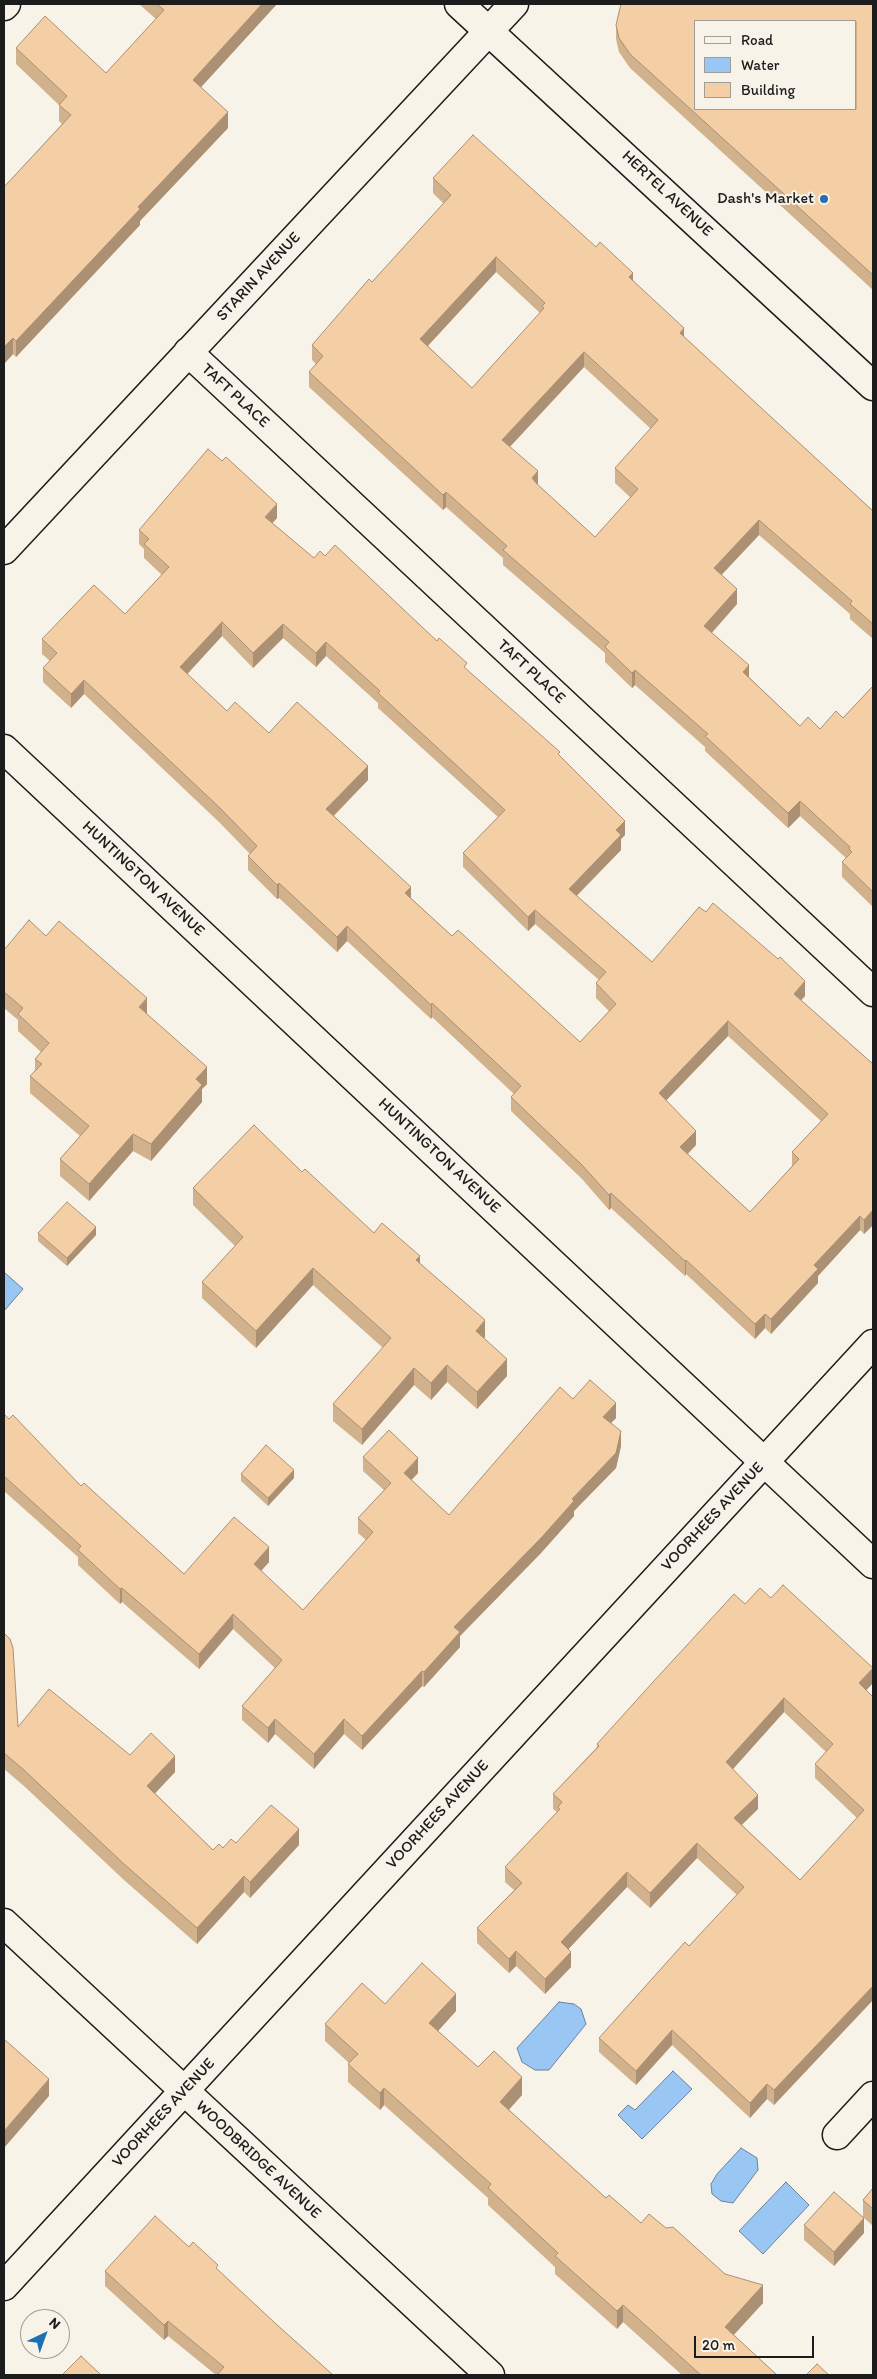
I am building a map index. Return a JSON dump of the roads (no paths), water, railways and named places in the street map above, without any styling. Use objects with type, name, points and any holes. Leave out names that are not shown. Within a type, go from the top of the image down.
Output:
[{"type":"street","name":"HERTEL AVENUE","points":[[459,4],[873,386]]},
{"type":"street","name":"STARIN AVENUE","points":[[4,550],[514,4]]},
{"type":"street","name":"TAFT PLACE","points":[[188,352],[873,992]]},
{"type":"street","name":"HUNTINGTON AVENUE","points":[[4,749],[765,1460],[873,1564]]},
{"type":"street","name":"VOORHEES AVENUE","points":[[4,2286],[873,1344]]},
{"type":"street","name":"WOODBRIDGE AVENUE","points":[[4,1923],[490,2375]]},
{"type":"street","points":[[837,2135],[873,2096]]},
{"type":"water","points":[[4,1272],[23,1289],[4,1311]]},
{"type":"water","points":[[559,2002],[574,2004],[581,2009],[586,2024],[549,2070],[535,2070],[522,2062],[517,2048]]},
{"type":"water","points":[[673,2071],[692,2089],[642,2139],[618,2115],[628,2105],[635,2110]]},
{"type":"water","points":[[741,2148],[757,2158],[758,2170],[733,2203],[721,2201],[712,2194],[711,2184],[717,2174]]},
{"type":"water","points":[[786,2182],[809,2205],[763,2254],[739,2231]]},
{"type":"place","name":"Dash's Market","points":[[824,199]]}]
